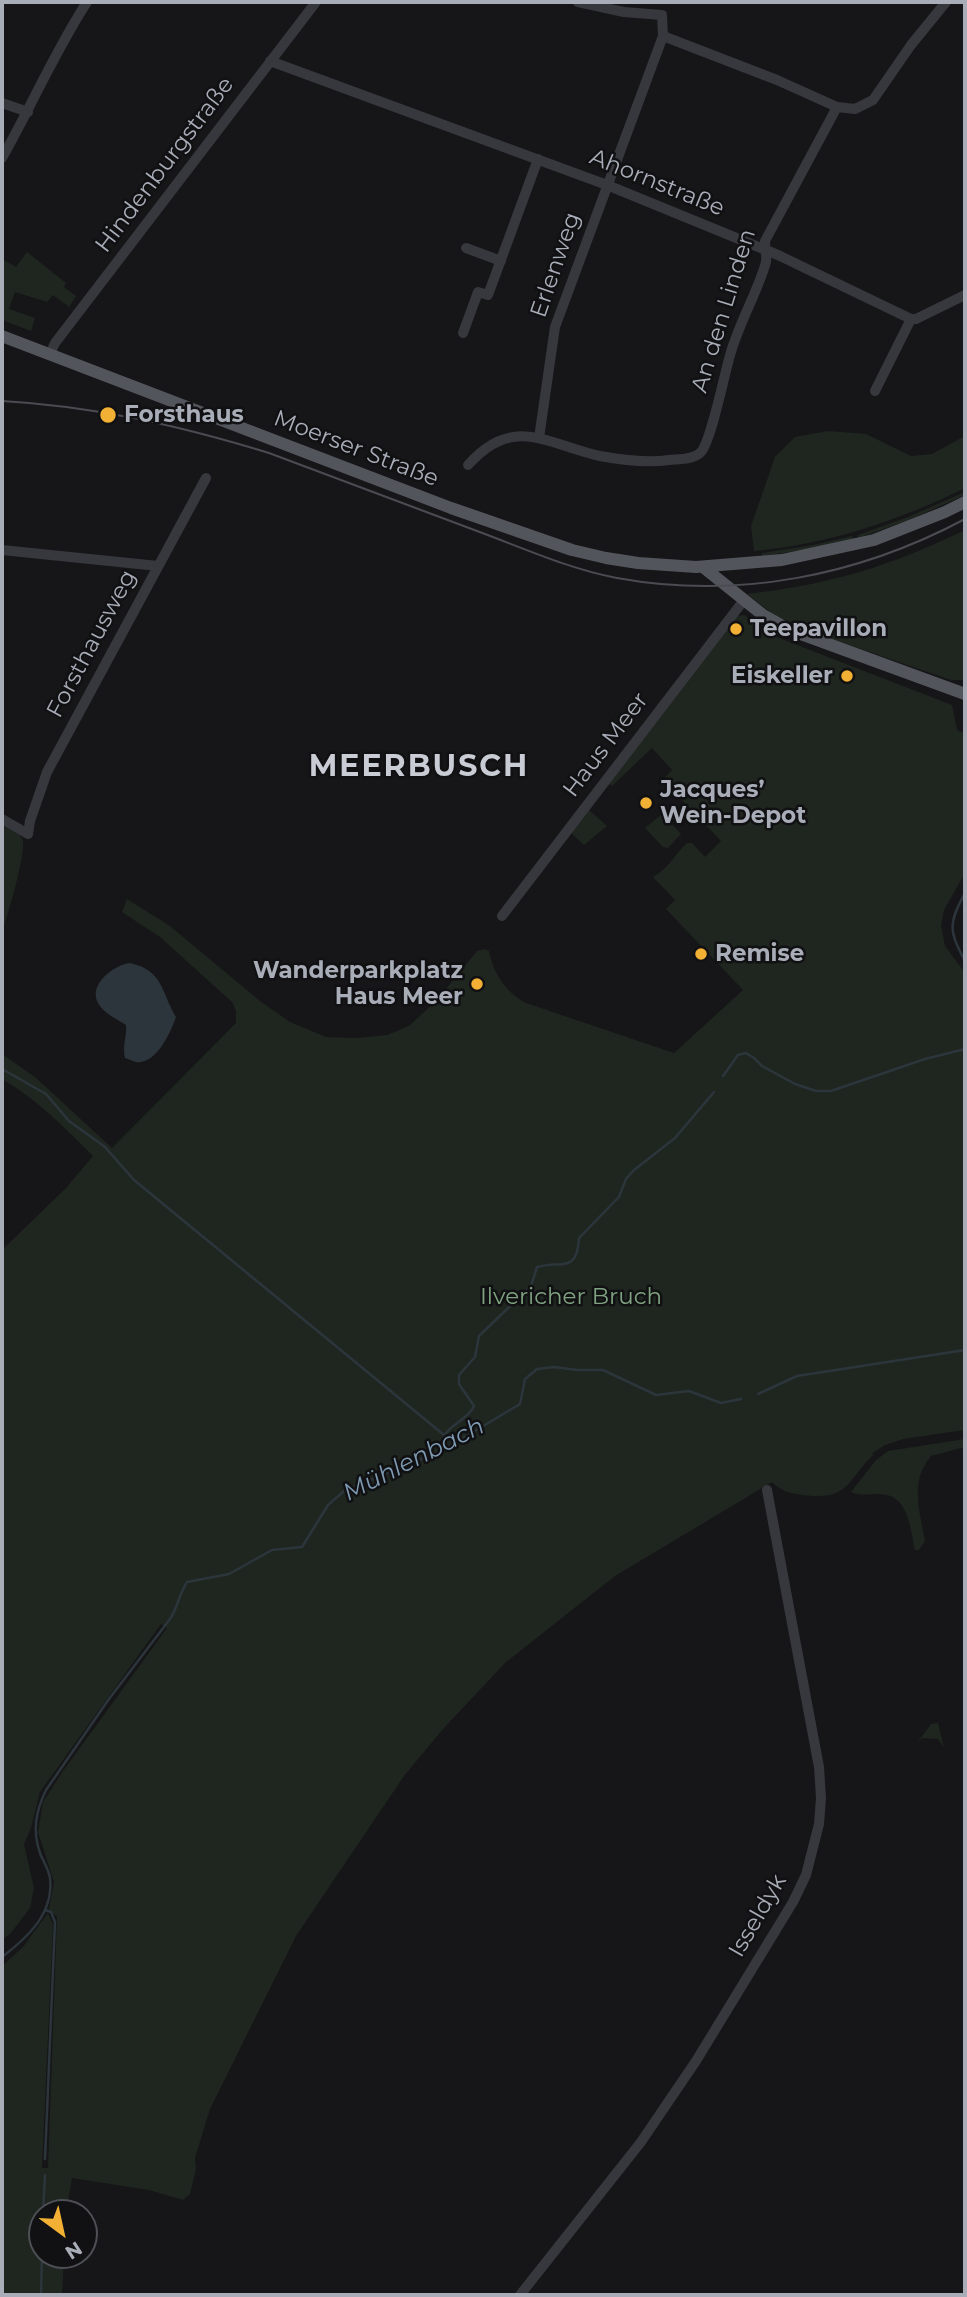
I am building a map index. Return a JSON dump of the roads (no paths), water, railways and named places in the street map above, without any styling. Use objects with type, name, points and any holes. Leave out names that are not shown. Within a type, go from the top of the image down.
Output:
[{"type":"main road","name":"Moerser Straße","points":[[2,336],[451,508],[572,550],[638,563],[703,567],[802,557],[857,545],[909,527],[965,502]]},
{"type":"main road","points":[[739,596],[734,585],[746,564]]},
{"type":"main road","points":[[703,567],[776,623],[819,642],[965,694]]},
{"type":"street","points":[[2,158],[69,30],[87,2]]},
{"type":"street","name":"Hindenburgstraße","points":[[50,354],[55,342],[316,2]]},
{"type":"street","points":[[578,2],[624,12],[662,15],[663,36],[777,80],[837,107],[855,109],[873,100],[911,45],[946,2]]},
{"type":"street","name":"Erlenweg","points":[[539,438],[555,327],[663,36]]},
{"type":"street","name":"Ahornstraße","points":[[270,61],[607,185],[778,255],[911,319]]},
{"type":"street","points":[[2,103],[28,112]]},
{"type":"street","name":"An den Linden","points":[[539,438],[600,456],[634,460],[664,461],[690,458],[699,454],[710,434],[738,329],[767,260],[765,241],[837,107]]},
{"type":"street","points":[[463,333],[478,292],[488,295],[538,159]]},
{"type":"street","points":[[466,248],[501,261]]},
{"type":"street","points":[[875,391],[911,319],[965,295]]},
{"type":"street","points":[[468,465],[478,454],[509,438],[522,435],[539,438]]},
{"type":"street","name":"Forsthausweg","points":[[2,819],[28,834],[47,772],[206,478]]},
{"type":"street","points":[[2,550],[158,566]]},
{"type":"street","name":"Haus Meer","points":[[502,916],[739,596]]},
{"type":"street","name":"Isseldyk","points":[[520,2295],[641,2142],[696,2060],[793,1902],[806,1875],[819,1824],[821,1798],[818,1767],[767,1490]]},
{"type":"waterway","name":"Mühlenbach","points":[[965,893],[953,920],[953,934],[965,961]]},
{"type":"waterway","name":"Mühlenbach","points":[[723,1076],[738,1055],[746,1053],[762,1066],[795,1084],[816,1091],[831,1091],[925,1059],[965,1049]]},
{"type":"waterway","points":[[2,1069],[46,1094],[69,1121],[105,1147],[134,1180],[444,1435]]},
{"type":"waterway","points":[[443,1450],[442,1442],[448,1430],[474,1406],[459,1384],[459,1375],[475,1357],[479,1336],[531,1286],[537,1267],[567,1263],[575,1257],[579,1238],[619,1197],[626,1179],[675,1138],[714,1092]]},
{"type":"waterway","points":[[758,1394],[797,1376],[965,1350]]},
{"type":"waterway","name":"Mühlenbach","points":[[2,1957],[21,1942],[37,1924],[48,1903],[50,1878],[40,1853],[36,1828],[46,1790],[109,1699],[170,1619],[187,1582],[229,1574],[272,1550],[302,1547],[328,1505],[344,1491],[443,1450],[520,1404],[525,1379],[537,1369],[554,1367],[603,1370],[656,1395],[689,1391],[721,1403],[741,1399]]},
{"type":"waterway","points":[[45,1910],[51,1912],[55,1922],[45,2159]]},
{"type":"waterway","points":[[44,2199],[45,2175]]},
{"type":"waterway","points":[[41,2295],[42,2269]]},
{"type":"tram line","points":[[2,401],[104,413],[236,443],[564,564],[617,578],[662,584],[752,584],[840,569],[924,539],[965,519]]},
{"type":"place","name":"Forsthaus","points":[[108,415]]},
{"type":"place","name":"Teepavillon","points":[[736,629]]},
{"type":"place","name":"Eiskeller","points":[[847,676]]},
{"type":"place","name":"Jacques’ Wein-Depot","points":[[646,803]]},
{"type":"place","name":"Remise","points":[[701,954]]},
{"type":"place","name":"Wanderparkplatz Haus Meer","points":[[477,984]]},
{"type":"district","name":"MEERBUSCH","points":[[419,767]]},
{"type":"park label","name":"Ilvericher Bruch","points":[[571,1297]]}]
